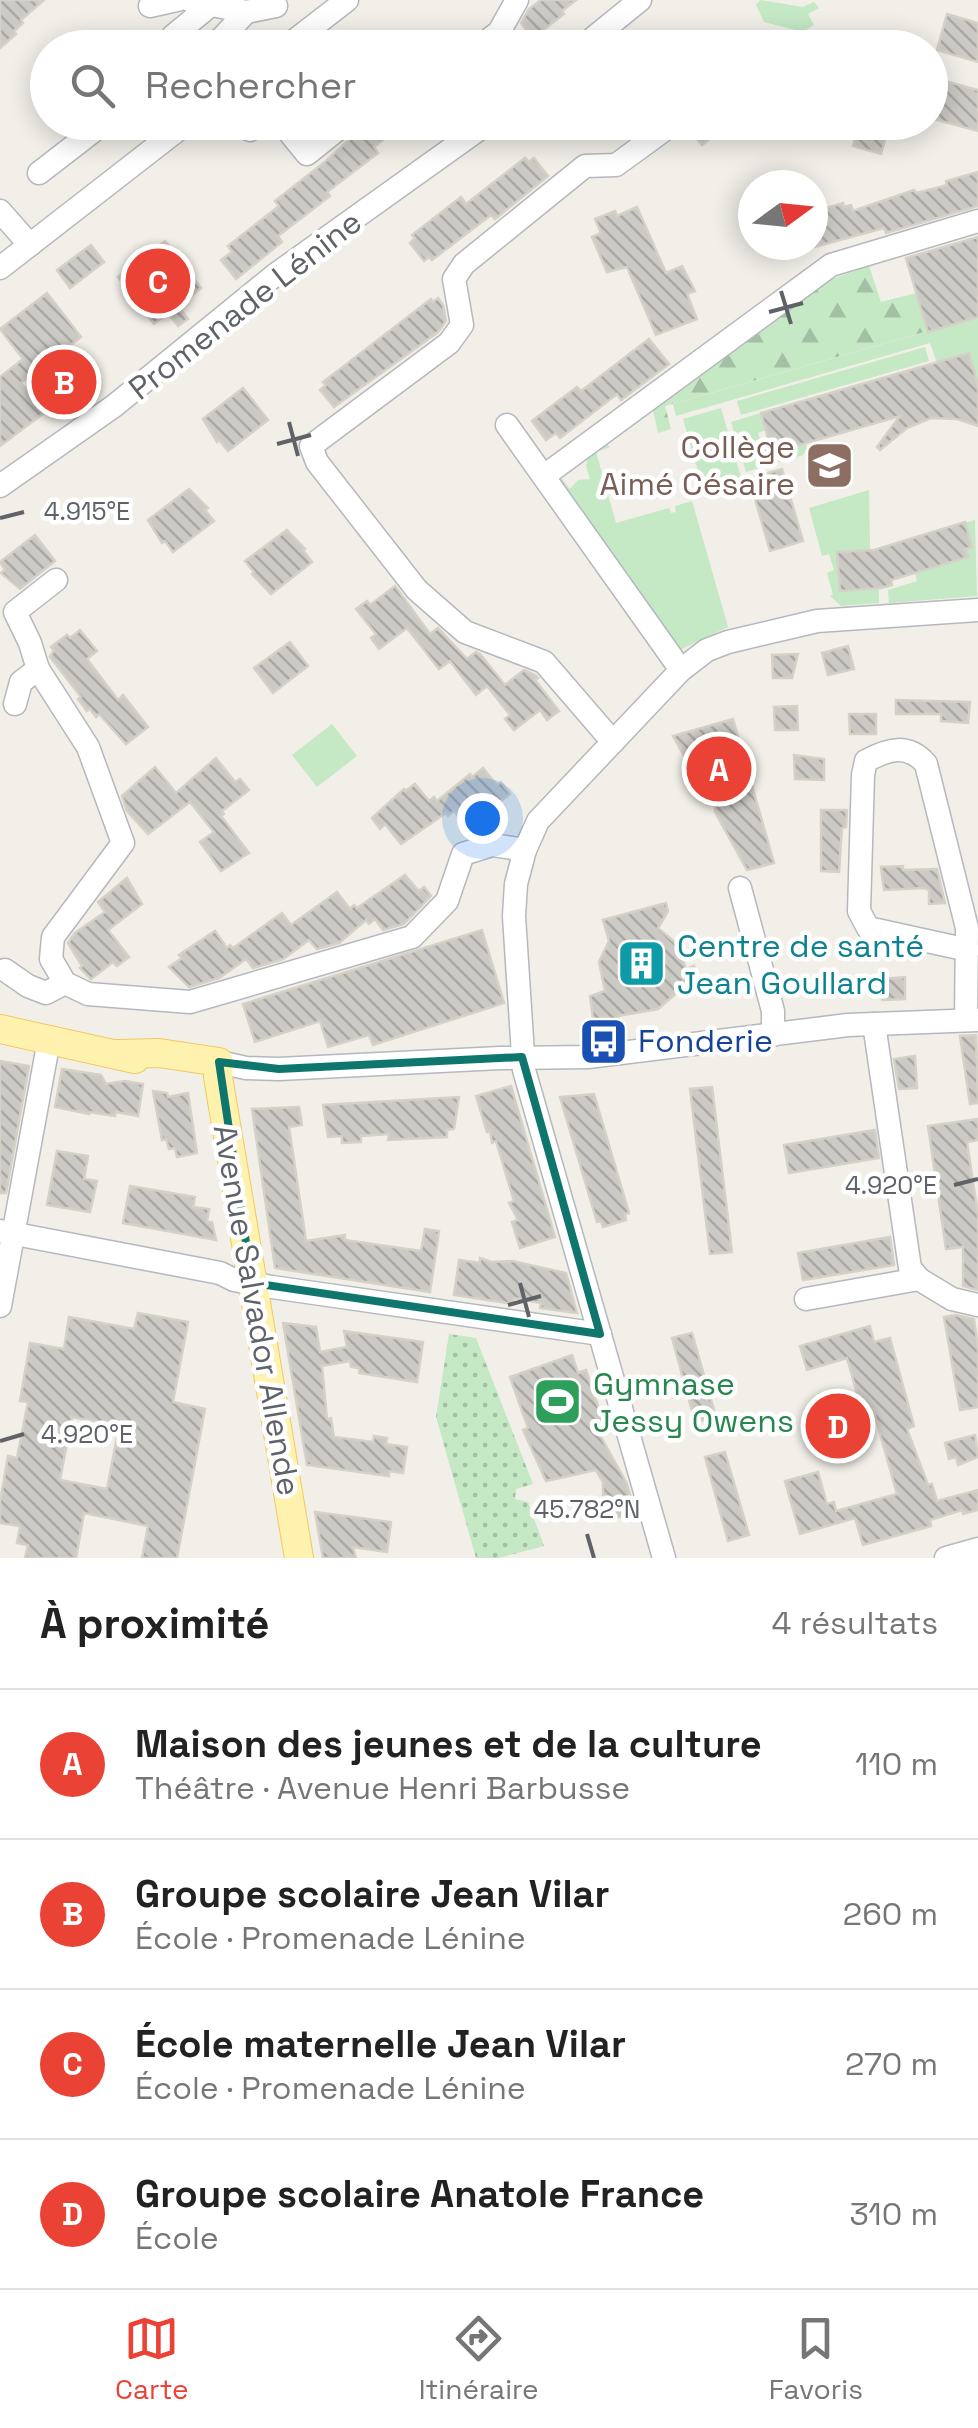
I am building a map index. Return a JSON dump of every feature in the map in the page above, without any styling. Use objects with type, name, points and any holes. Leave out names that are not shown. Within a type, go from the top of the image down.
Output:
[{"type":"main road","points":[[0,1029],[120,1054],[159,1053],[219,1070]]},
{"type":"main road","name":"Avenue Salvador Allende","points":[[219,1070],[300,1558]]},
{"type":"street","points":[[150,6],[177,0]]},
{"type":"street","points":[[189,0],[246,12]]},
{"type":"street","points":[[308,30],[347,0]]},
{"type":"street","points":[[499,30],[518,0]]},
{"type":"street","points":[[604,30],[640,0]]},
{"type":"street","points":[[179,30],[213,3]]},
{"type":"street","points":[[229,30],[246,12],[274,3],[286,30]]},
{"type":"street","points":[[39,173],[82,140]]},
{"type":"street","points":[[0,268],[165,140]]},
{"type":"street","points":[[287,140],[307,154],[324,140]]},
{"type":"street","name":"Promenade Lénine","points":[[1,484],[114,406],[275,275],[463,140]]},
{"type":"street","points":[[613,742],[544,662],[465,632],[417,590],[317,462],[311,446],[449,343],[462,324],[454,279],[464,264],[584,166],[616,164],[650,140]]},
{"type":"street","points":[[0,211],[30,245]]},
{"type":"street","points":[[544,476],[831,266],[978,221]]},
{"type":"street","points":[[507,425],[681,670]]},
{"type":"street","points":[[56,580],[7,604],[30,643],[38,669],[88,748],[123,843],[53,937],[51,959],[64,983],[88,994],[190,1002],[233,992],[412,937],[447,901],[464,854],[492,844],[524,850]]},
{"type":"street","points":[[664,1558],[523,1063],[514,916],[524,850],[538,821],[681,670],[707,650],[818,622],[978,610]]},
{"type":"street","points":[[15,704],[21,682],[38,669]]},
{"type":"street","points":[[219,1070],[246,1082],[329,1082],[874,1024],[972,1020],[968,928],[926,764],[916,752],[900,749],[882,752],[866,761],[862,776],[859,910],[868,928],[968,950]]},
{"type":"street","points":[[740,888],[772,1011],[773,1035]]},
{"type":"street","points":[[5,970],[46,993],[64,983]]},
{"type":"street","points":[[874,1024],[910,1268],[918,1279],[952,1299],[978,1305]]},
{"type":"street","points":[[0,1306],[6,1232],[49,1040]]},
{"type":"street","points":[[6,1232],[220,1273],[234,1280],[600,1334]]},
{"type":"street","points":[[806,1300],[918,1279]]},
{"type":"street","points":[[946,1558],[978,1549]]},
{"type":"highlighted area","points":[[522,1057],[600,1334],[252,1283],[219,1062],[279,1069]]},
{"type":"green space","points":[[760,0],[803,7],[814,2],[819,8],[808,14],[814,25],[795,30],[764,22],[756,5]]},
{"type":"green space","points":[[869,266],[881,302],[916,293],[928,331],[665,406],[671,429],[658,433],[652,406],[810,287]]},
{"type":"green space","points":[[978,317],[978,386],[937,363],[930,343],[676,416],[673,404]]},
{"type":"green space","points":[[925,347],[929,361],[741,415],[737,401]]},
{"type":"green space","points":[[721,408],[744,488],[706,499],[683,419]]},
{"type":"green space","points":[[761,413],[766,430],[758,433],[762,447],[806,443],[807,448],[803,455],[746,472],[731,422]]},
{"type":"green space","points":[[604,441],[610,447],[596,452],[616,523],[669,508],[671,513],[676,512],[675,506],[692,501],[728,627],[680,650],[558,480],[568,469],[561,478],[570,489],[578,480],[590,479],[586,466],[589,451]]},
{"type":"green space","points":[[869,490],[870,550],[837,552],[839,590],[879,589],[879,603],[841,606],[830,596],[833,595],[827,573],[834,570],[829,554],[822,556],[809,508]]},
{"type":"green space","points":[[975,520],[977,596],[889,603],[888,590],[917,581],[915,573],[968,558],[965,549],[972,547],[965,523]]},
{"type":"green space","points":[[332,724],[357,756],[317,787],[292,755]]},
{"type":"green space","points":[[449,1334],[476,1338],[533,1484],[516,1489],[515,1499],[528,1502],[544,1546],[499,1558],[476,1558],[436,1417]]},
{"type":"building","points":[[0,0],[44,0],[21,20],[16,34],[0,48]]},
{"type":"building","points":[[541,0],[576,0],[543,30],[526,30],[521,23],[529,9]]},
{"type":"building","points":[[947,14],[978,23],[978,62],[948,53],[948,30],[943,30]]},
{"type":"building","points":[[948,82],[978,90],[978,131],[948,123]]},
{"type":"building","points":[[349,140],[383,140],[374,147],[378,153],[327,192],[330,196],[278,236],[282,242],[236,279],[221,260],[232,252],[228,246],[279,206],[275,201]]},
{"type":"building","points":[[854,140],[885,140],[881,154],[853,146]]},
{"type":"building","points":[[525,158],[529,162],[534,158],[548,176],[495,219],[491,215],[432,260],[429,257],[424,261],[410,243],[415,238],[412,235],[461,197],[466,204]]},
{"type":"building","points":[[978,172],[978,206],[886,233],[884,228],[828,243],[828,208],[843,203],[844,207],[851,205],[853,211],[914,190],[916,193],[947,185],[946,181]]},
{"type":"building","points":[[637,207],[666,273],[682,266],[695,291],[687,294],[697,319],[656,335],[627,267],[607,272],[592,237],[601,233],[595,219],[615,211],[617,216]]},
{"type":"building","points":[[978,237],[978,317],[928,332],[906,258]]},
{"type":"building","points":[[165,241],[201,288],[178,306],[188,319],[178,326],[168,313],[154,324],[118,277]]},
{"type":"building","points":[[91,245],[104,262],[70,288],[57,270]]},
{"type":"building","points":[[47,293],[81,337],[21,383],[44,413],[0,446],[0,377],[23,359],[0,329]]},
{"type":"building","points":[[438,298],[446,321],[438,332],[334,407],[320,390],[326,385],[323,382],[431,299],[433,302]]},
{"type":"building","points":[[649,339],[669,364],[621,400],[617,394],[560,438],[556,433],[546,440],[532,421],[577,387],[581,391]]},
{"type":"building","points":[[969,353],[978,386],[978,426],[957,419],[931,418],[907,428],[880,450],[877,447],[900,416],[772,453],[761,413]]},
{"type":"building","points":[[243,388],[268,420],[228,451],[217,442],[203,419]]},
{"type":"building","points":[[782,469],[803,541],[770,551],[749,478]]},
{"type":"building","points":[[189,489],[208,508],[205,510],[214,521],[173,552],[165,541],[162,543],[148,520]]},
{"type":"building","points":[[965,522],[972,547],[965,549],[968,557],[891,580],[892,585],[881,588],[840,591],[837,552],[874,550]]},
{"type":"building","points":[[287,530],[312,562],[271,594],[245,561]]},
{"type":"building","points":[[35,535],[55,561],[20,589],[1,573],[5,570],[0,562]]},
{"type":"building","points":[[395,586],[430,634],[438,628],[467,659],[476,652],[480,654],[505,685],[524,670],[535,675],[559,711],[547,720],[540,710],[514,730],[505,719],[510,715],[487,686],[476,695],[450,661],[439,669],[407,628],[379,649],[371,638],[376,634],[356,609],[367,601],[370,605]]},
{"type":"building","points":[[80,630],[97,651],[87,659],[118,700],[123,695],[148,727],[126,744],[99,714],[96,717],[90,709],[87,711],[50,657],[54,650],[51,647]]},
{"type":"building","points":[[290,642],[308,666],[273,693],[254,668]]},
{"type":"building","points":[[848,646],[854,669],[828,675],[822,653]]},
{"type":"building","points":[[798,654],[792,678],[773,678],[772,655]]},
{"type":"building","points":[[896,700],[970,702],[968,723],[941,721],[941,714],[896,714]]},
{"type":"building","points":[[797,706],[798,730],[775,730],[774,707]]},
{"type":"building","points":[[849,714],[876,714],[876,734],[850,734]]},
{"type":"building","points":[[733,719],[774,863],[747,870],[715,812],[716,802],[709,801],[673,736]]},
{"type":"building","points":[[794,755],[824,759],[824,780],[795,779]]},
{"type":"building","points":[[216,758],[235,782],[240,779],[249,790],[221,816],[249,853],[221,871],[200,842],[214,832],[190,802],[148,834],[127,811],[122,796],[155,767],[176,793]]},
{"type":"building","points":[[483,768],[510,794],[479,823],[477,820],[467,828],[454,811],[448,816],[446,813],[401,844],[385,824],[380,829],[372,818],[415,784],[429,801],[434,797],[437,801]]},
{"type":"building","points":[[821,810],[847,810],[839,872],[821,871]]},
{"type":"building","points":[[903,866],[903,870],[937,869],[945,903],[929,904],[929,890],[924,888],[884,890],[881,867]]},
{"type":"building","points":[[405,875],[419,891],[424,887],[431,896],[404,924],[383,930],[375,919],[369,924],[366,920],[339,943],[317,949],[309,940],[283,959],[253,968],[246,959],[219,978],[189,987],[169,967],[182,958],[179,955],[215,931],[227,948],[233,948],[282,913],[291,925],[337,892],[350,909],[354,905],[357,908]]},
{"type":"building","points":[[127,878],[142,904],[108,930],[129,957],[117,966],[113,962],[91,979],[80,968],[68,943],[75,933],[105,912],[98,902]]},
{"type":"building","name":"Centre de santé Jean Goullard","points":[[666,903],[668,911],[658,928],[677,944],[686,969],[694,966],[701,989],[679,991],[658,1009],[618,1016],[619,1023],[594,1026],[590,996],[605,991],[599,962],[609,941],[603,920]]},
{"type":"building","points":[[482,930],[504,1003],[373,1045],[369,1035],[328,1047],[320,1021],[255,1042],[243,1004]]},
{"type":"building","points":[[905,977],[905,999],[882,1000],[882,979]]},
{"type":"building","points":[[976,1035],[978,1103],[970,1104],[960,1036]]},
{"type":"building","points":[[915,1056],[917,1088],[899,1089],[894,1059]]},
{"type":"building","points":[[0,1061],[29,1066],[6,1193],[0,1193]]},
{"type":"building","points":[[62,1069],[101,1075],[106,1084],[143,1084],[138,1116],[116,1112],[115,1116],[89,1114],[55,1107]]},
{"type":"building","points":[[511,1086],[555,1237],[520,1248],[512,1222],[518,1220],[509,1203],[514,1201],[496,1141],[492,1143],[490,1131],[487,1132],[476,1096]]},
{"type":"building","points":[[712,1087],[732,1252],[710,1254],[690,1089]]},
{"type":"building","points":[[153,1091],[167,1093],[168,1097],[188,1093],[197,1153],[177,1157],[175,1148],[169,1149],[166,1139],[162,1140]]},
{"type":"building","points":[[594,1094],[629,1213],[625,1214],[626,1220],[603,1227],[601,1221],[597,1222],[560,1097]]},
{"type":"building","points":[[459,1097],[454,1129],[447,1130],[447,1137],[388,1140],[389,1134],[361,1136],[361,1142],[342,1143],[342,1136],[328,1137],[323,1105]]},
{"type":"building","points":[[299,1107],[302,1125],[289,1127],[306,1241],[345,1235],[345,1240],[421,1251],[425,1229],[439,1231],[430,1292],[275,1268],[252,1109]]},
{"type":"building","points":[[978,1119],[978,1140],[967,1142],[978,1215],[978,1290],[963,1286],[963,1247],[946,1249],[928,1126]]},
{"type":"building","points":[[875,1130],[879,1158],[789,1173],[784,1145]]},
{"type":"building","points":[[57,1151],[88,1156],[84,1179],[97,1181],[90,1212],[47,1205]]},
{"type":"building","points":[[130,1186],[195,1197],[193,1207],[209,1209],[207,1222],[212,1222],[216,1240],[123,1223]]},
{"type":"building","points":[[890,1237],[894,1265],[803,1280],[798,1253]]},
{"type":"building","points":[[480,1258],[566,1273],[577,1313],[540,1308],[541,1303],[514,1298],[513,1304],[454,1295],[459,1260],[480,1263]]},
{"type":"building","points":[[138,1313],[188,1322],[173,1402],[205,1409],[177,1558],[142,1558],[148,1526],[84,1513],[76,1558],[25,1558],[28,1545],[17,1543],[20,1526],[0,1523],[0,1502],[8,1456],[17,1458],[28,1402],[20,1401],[30,1343],[64,1349],[69,1317],[134,1329]],"holes":[[[72,1417],[119,1426],[107,1489],[60,1480]]]},
{"type":"building","points":[[944,1317],[974,1319],[978,1347],[978,1407],[960,1410]]},
{"type":"building","points":[[283,1323],[316,1327],[320,1352],[347,1347],[344,1331],[423,1342],[417,1382],[359,1373],[350,1361],[322,1366],[327,1419],[331,1418],[334,1437],[373,1442],[374,1436],[387,1438],[386,1444],[407,1447],[403,1473],[389,1471],[389,1476],[307,1465]]},
{"type":"building","points":[[870,1326],[874,1342],[890,1338],[914,1426],[907,1429],[937,1501],[978,1490],[978,1510],[963,1514],[962,1510],[930,1520],[931,1526],[863,1545],[855,1518],[800,1534],[785,1481],[818,1472],[827,1504],[834,1502],[836,1511],[897,1494],[873,1409],[862,1412],[847,1358],[807,1370],[800,1346]]},
{"type":"building","points":[[692,1333],[716,1417],[695,1422],[672,1338]]},
{"type":"building","name":"Gymnase Jessy Owens","points":[[572,1355],[578,1373],[586,1370],[607,1433],[600,1435],[627,1484],[636,1517],[603,1517],[603,1482],[596,1470],[546,1481],[523,1430],[528,1428],[510,1377]]},
{"type":"building","points":[[975,1435],[978,1457],[958,1465],[956,1457],[949,1459],[945,1443]]},
{"type":"building","points":[[725,1452],[749,1535],[728,1541],[705,1457]]},
{"type":"building","points":[[315,1512],[391,1522],[387,1552],[353,1547],[356,1558],[323,1558]]},
{"type":"place","name":"École maternelle Jean Vilar","points":[[158,281]]},
{"type":"place","name":"Groupe scolaire Jean Vilar","points":[[64,382]]},
{"type":"place","name":"Collège Aimé Césaire","points":[[830,465]]},
{"type":"place","name":"Maison des jeunes et de la culture","points":[[719,769]]},
{"type":"place","name":"Centre de santé Jean Goullard","points":[[642,964]]},
{"type":"place","name":"Fonderie","points":[[603,1041]]},
{"type":"place","name":"Gymnase Jessy Owens","points":[[558,1402]]},
{"type":"place","name":"Groupe scolaire Anatole France","points":[[838,1426]]}]
